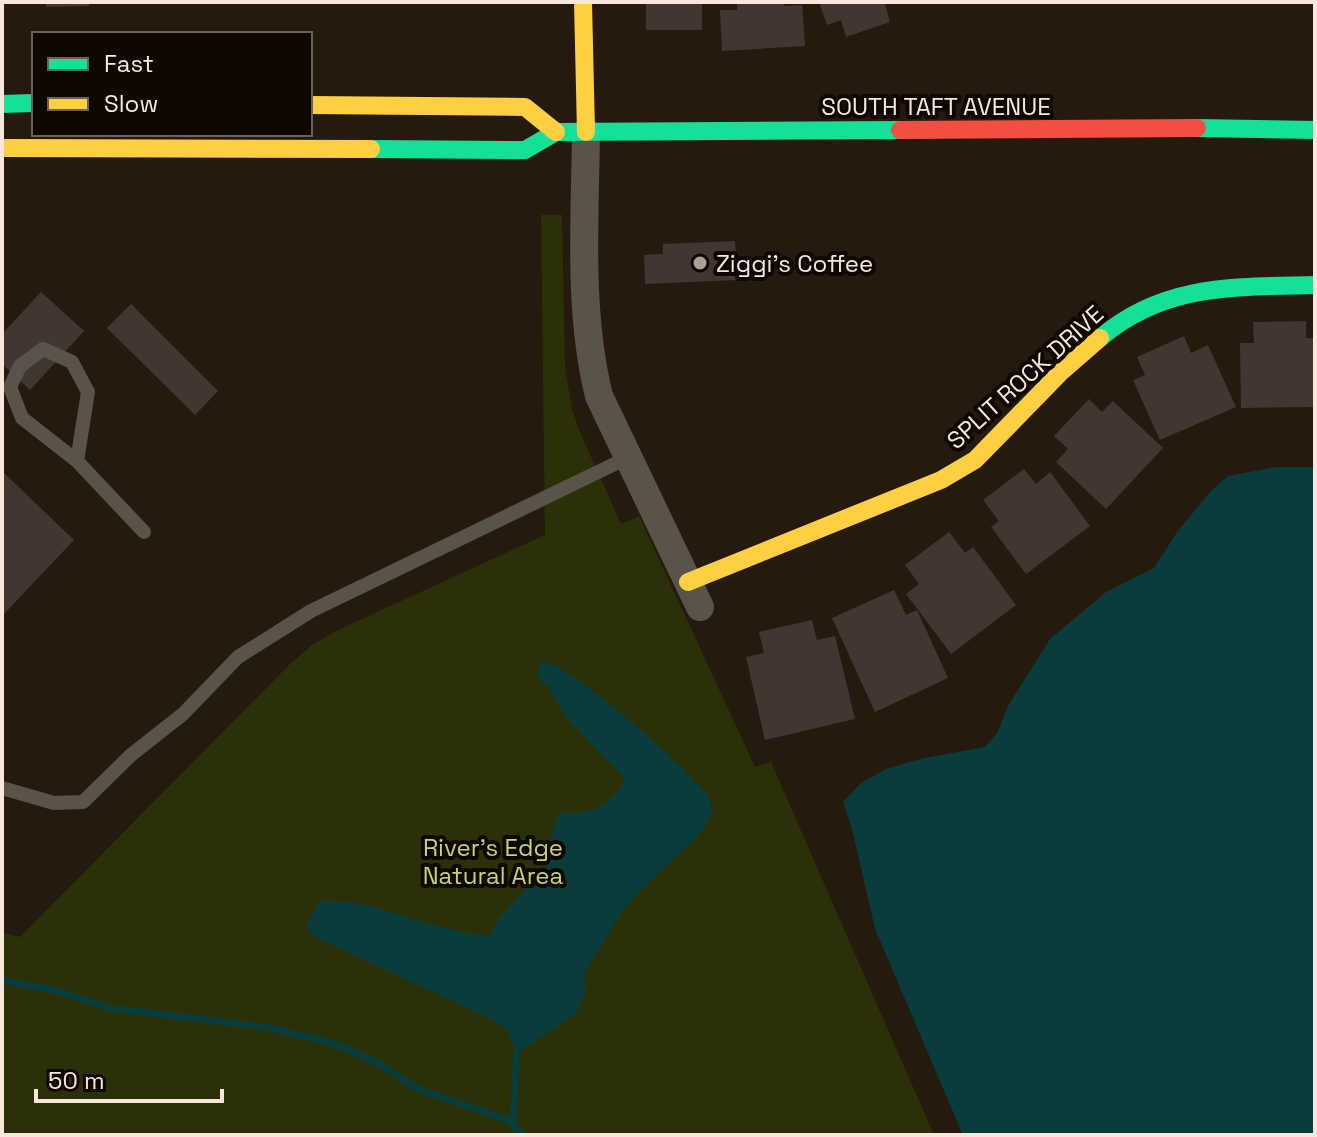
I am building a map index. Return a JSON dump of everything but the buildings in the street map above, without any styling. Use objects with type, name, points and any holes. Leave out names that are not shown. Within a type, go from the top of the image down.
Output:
[{"type":"main road","points":[[583,2],[586,132]]},
{"type":"main road","points":[[2,104],[32,103]]},
{"type":"main road","points":[[312,105],[525,107],[556,132]]},
{"type":"main road","name":"SOUTH TAFT AVENUE","points":[[2,148],[525,150],[556,132],[1315,130]]},
{"type":"main road","name":"SPLIT ROCK DRIVE","points":[[694,595],[941,480],[975,460],[1061,372],[1104,334],[1136,312],[1182,294],[1220,287],[1315,285]]},
{"type":"street","points":[[586,132],[586,318],[590,361],[599,396],[694,595]]},
{"type":"lane","points":[[77,461],[88,392],[72,362],[43,349],[20,366],[10,387],[22,418],[77,461],[144,532]]},
{"type":"lane","points":[[2,788],[54,803],[83,802],[131,755],[183,714],[238,657],[311,611],[627,458]]},
{"type":"green space","name":"River's Edge Natural Area","points":[[541,215],[562,215],[565,367],[579,430],[621,524],[639,516],[755,767],[771,762],[934,1135],[2,1135],[2,933],[20,937],[312,645],[338,630],[545,535]]},
{"type":"water","points":[[1276,467],[1315,467],[1315,1135],[963,1135],[875,929],[843,802],[861,783],[886,769],[985,747],[997,733],[1009,704],[1050,639],[1106,592],[1154,568],[1177,532],[1211,491],[1228,476]]},
{"type":"water","points":[[546,662],[582,683],[657,744],[708,797],[712,814],[698,836],[621,913],[584,974],[586,990],[576,1014],[516,1054],[508,1032],[497,1022],[315,937],[307,928],[310,916],[321,901],[338,901],[372,906],[463,932],[491,934],[497,920],[550,863],[539,853],[517,842],[520,834],[530,845],[548,847],[558,815],[596,808],[623,785],[623,777],[567,718],[550,687],[540,680],[537,673],[540,665]]},
{"type":"waterway","points":[[2,980],[61,992],[109,1008],[265,1027],[333,1043],[380,1064],[418,1089],[508,1120],[523,1135]]},
{"type":"waterway","points":[[513,1125],[516,1054]]},
{"type":"traffic: fast","points":[[2,104],[32,103]]},
{"type":"traffic: fast","points":[[1197,128],[1315,130]]},
{"type":"traffic: fast","points":[[371,149],[525,150],[556,132],[900,130]]},
{"type":"traffic: fast","points":[[1100,338],[1124,320],[1175,298],[1229,288],[1315,285]]},
{"type":"traffic: slow","points":[[583,2],[586,132]]},
{"type":"traffic: slow","points":[[312,105],[525,107],[556,132]]},
{"type":"traffic: slow","points":[[2,148],[371,149]]},
{"type":"traffic: slow","points":[[688,582],[941,480],[975,460],[1061,372],[1100,338]]},
{"type":"traffic: jam","points":[[900,130],[1197,128]]},
{"type":"place","name":"Ziggi's Coffee","points":[[700,263]]}]
